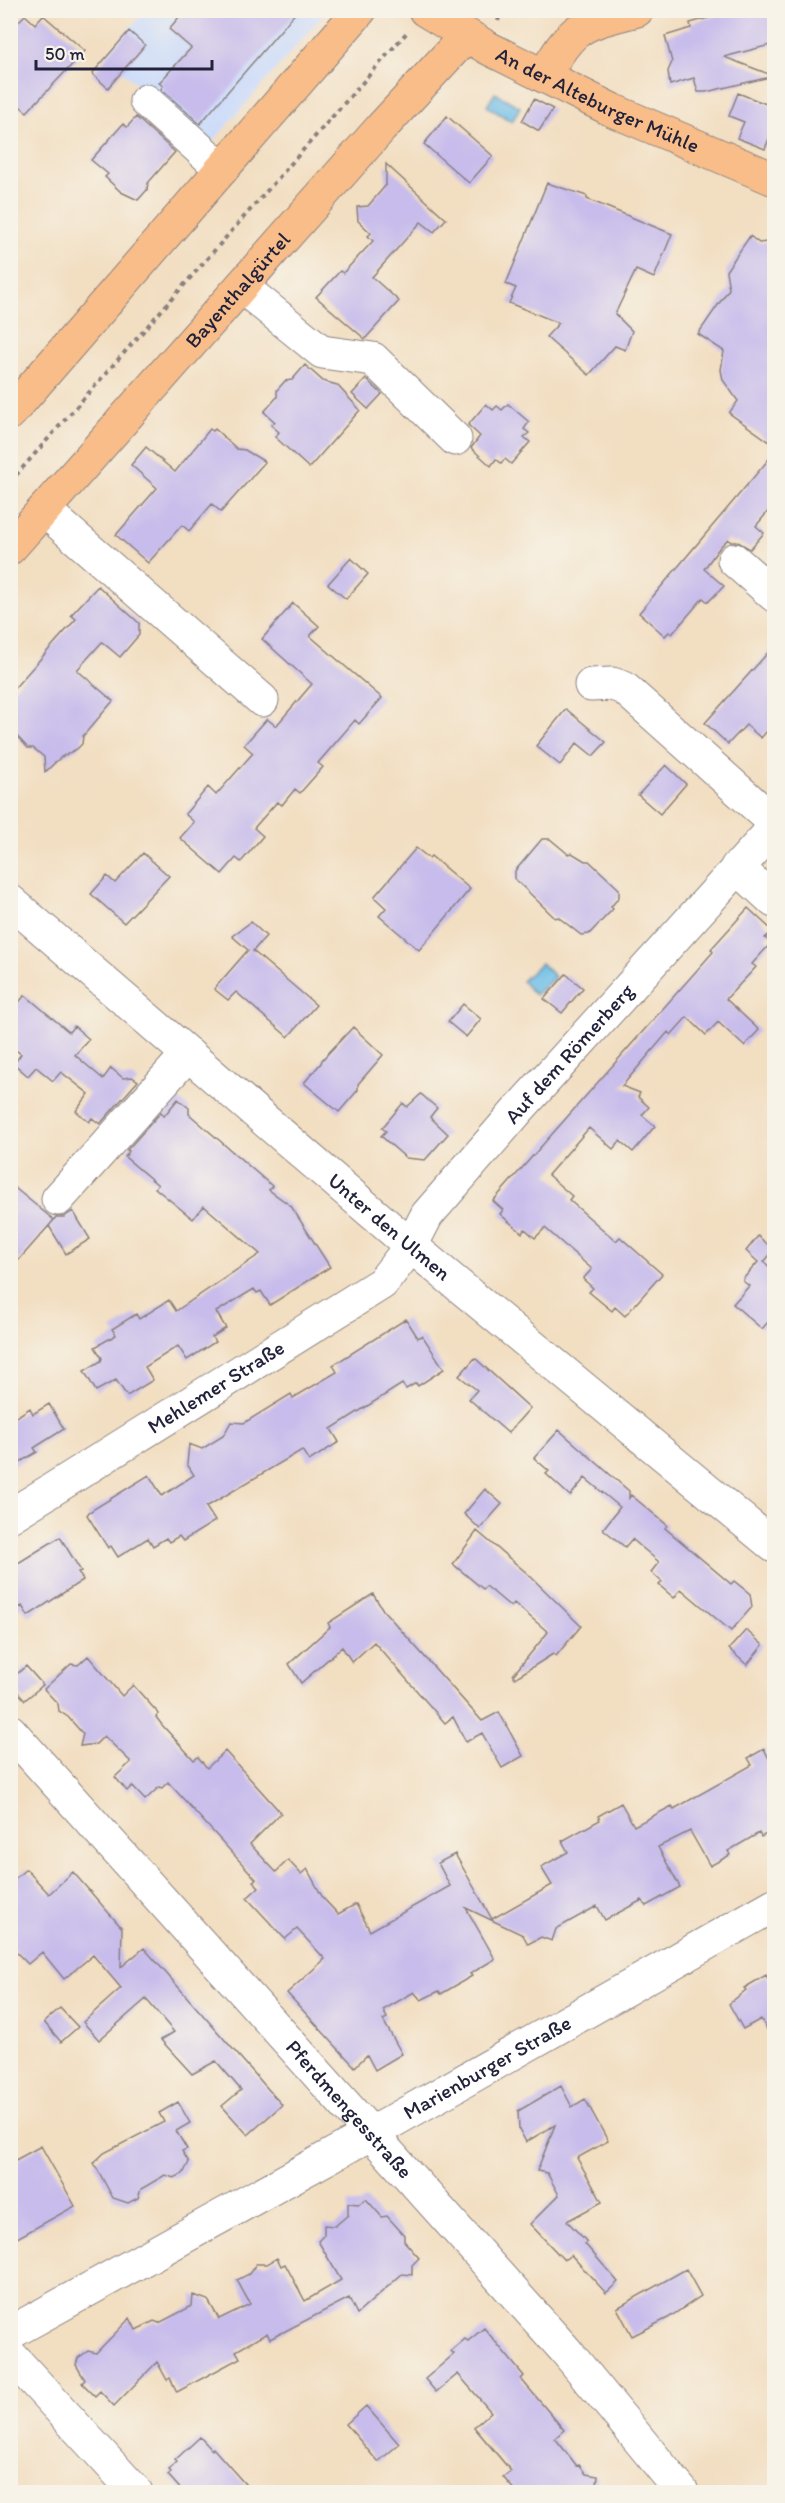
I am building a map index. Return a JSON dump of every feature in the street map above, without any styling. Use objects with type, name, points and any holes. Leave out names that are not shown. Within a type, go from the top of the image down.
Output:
[{"type":"main road","points":[[10,413],[360,10]]},
{"type":"main road","points":[[544,76],[561,45],[573,33],[589,23],[637,10]]},
{"type":"main road","name":"An der Alteburger Mühle","points":[[425,11],[466,36],[612,110],[774,179]]},
{"type":"main road","name":"Bayenthalgürtel","points":[[10,548],[466,36]]},
{"type":"street","points":[[146,100],[222,169]]},
{"type":"street","points":[[242,286],[322,352],[372,359],[455,439]]},
{"type":"street","points":[[44,510],[262,699]]},
{"type":"street","points":[[734,560],[774,595]]},
{"type":"street","points":[[591,685],[612,684],[624,688],[774,822]]},
{"type":"street","name":"Auf dem Römerberg","points":[[411,1246],[427,1215],[774,828]]},
{"type":"street","points":[[737,867],[774,901]]},
{"type":"street","name":"Unter den Ulmen","points":[[10,901],[411,1246],[774,1546]]},
{"type":"street","points":[[58,1199],[188,1054]]},
{"type":"street","name":"Mehlemer Straße","points":[[10,1516],[382,1283],[411,1246]]},
{"type":"street","name":"Pferdmengesstraße","points":[[10,1731],[566,2351],[682,2493]]},
{"type":"street","name":"Marienburger Straße","points":[[10,2334],[370,2134],[774,1905]]},
{"type":"street","points":[[10,2355],[136,2493]]},
{"type":"path","points":[[10,482],[425,11]]},
{"type":"shaded area","points":[[145,11],[327,11],[209,146],[105,57]]},
{"type":"water","points":[[495,93],[520,107],[512,122],[487,106]]},
{"type":"water","points":[[541,963],[555,977],[535,995],[522,981]]},
{"type":"building","points":[[185,10],[298,10],[200,124],[161,89],[163,86],[159,83],[191,48],[169,29]]},
{"type":"building","points":[[737,10],[774,10],[774,44],[724,57],[774,76],[706,92],[698,92],[694,78],[670,85],[668,71],[672,62],[665,36],[691,28],[690,23]]},
{"type":"building","points":[[25,15],[35,24],[43,15],[85,51],[27,112],[10,98],[10,30]]},
{"type":"building","points":[[129,31],[145,45],[108,88],[92,74]]},
{"type":"building","points":[[738,93],[774,107],[774,126],[765,149],[737,138],[744,122],[729,116]]},
{"type":"building","points":[[534,99],[553,109],[539,131],[522,121]]},
{"type":"building","points":[[447,116],[493,156],[469,183],[424,144]]},
{"type":"building","points":[[136,117],[175,152],[148,183],[147,190],[138,200],[121,192],[105,177],[108,174],[91,160],[123,124],[127,127]]},
{"type":"building","points":[[386,164],[446,219],[434,232],[421,222],[372,277],[399,301],[365,339],[316,297],[340,271],[343,273],[373,241],[368,236],[371,233],[358,221],[357,207],[368,206],[386,185]]},
{"type":"building","points":[[547,183],[587,196],[587,199],[672,234],[654,278],[636,270],[615,314],[632,331],[625,350],[615,346],[589,375],[546,337],[559,323],[509,303],[516,288],[506,284]]},
{"type":"building","points":[[750,236],[759,243],[767,242],[774,247],[774,445],[729,413],[738,401],[723,380],[721,370],[724,351],[698,334],[729,289],[726,271]]},
{"type":"building","points":[[305,365],[323,381],[337,385],[360,410],[309,468],[275,437],[279,432],[271,425],[275,422],[264,412],[277,397],[277,390],[285,381],[292,380]]},
{"type":"building","points":[[366,379],[382,394],[368,409],[352,394]]},
{"type":"building","points":[[486,404],[493,410],[497,406],[502,410],[508,404],[529,422],[524,429],[529,433],[524,437],[530,442],[511,464],[505,459],[501,463],[496,459],[491,466],[471,448],[480,436],[468,425]]},
{"type":"building","points":[[210,429],[213,431],[215,429],[237,449],[245,450],[265,462],[221,512],[212,504],[189,531],[182,525],[148,563],[116,535],[157,488],[131,465],[146,447],[175,472]]},
{"type":"building","points":[[774,453],[774,504],[756,526],[764,533],[750,549],[728,539],[720,547],[704,569],[724,586],[708,602],[703,598],[672,634],[669,632],[665,636],[639,613]]},
{"type":"building","points":[[351,558],[368,574],[346,599],[328,584]]},
{"type":"building","points":[[98,586],[139,623],[139,635],[120,657],[102,642],[77,670],[113,701],[83,736],[82,744],[61,757],[45,772],[44,757],[33,748],[28,748],[10,729],[10,693],[76,619],[71,615]]},
{"type":"building","points":[[293,603],[319,626],[310,636],[382,698],[359,724],[355,720],[318,763],[323,767],[300,793],[295,789],[282,805],[277,802],[254,828],[263,836],[241,862],[236,858],[222,874],[180,838],[194,822],[185,814],[208,787],[216,795],[253,753],[244,745],[267,719],[276,726],[312,684],[262,639]]},
{"type":"building","points":[[774,646],[774,723],[761,738],[746,725],[728,744],[705,723]]},
{"type":"building","points":[[566,709],[606,742],[593,756],[577,743],[560,765],[536,746]]},
{"type":"building","points":[[666,765],[686,784],[660,814],[638,795]]},
{"type":"building","points":[[542,839],[550,839],[568,854],[572,853],[589,861],[619,889],[619,897],[611,907],[613,909],[589,934],[581,935],[558,917],[555,918],[515,879],[515,871]]},
{"type":"building","points":[[416,848],[429,858],[431,856],[470,889],[419,950],[379,916],[386,908],[374,897]]},
{"type":"building","points":[[143,853],[169,876],[124,923],[91,894],[107,876],[115,883]]},
{"type":"building","points":[[748,908],[773,931],[765,938],[771,943],[752,964],[756,967],[726,999],[759,1030],[744,1046],[718,1022],[706,1035],[687,1017],[671,1035],[668,1032],[622,1086],[640,1093],[638,1097],[649,1107],[642,1115],[655,1126],[633,1152],[620,1141],[613,1149],[589,1128],[548,1175],[572,1196],[569,1200],[616,1241],[620,1237],[662,1274],[625,1316],[615,1307],[612,1311],[589,1292],[593,1288],[583,1279],[592,1269],[545,1228],[535,1238],[525,1229],[522,1233],[500,1214],[503,1210],[493,1201],[713,952],[711,949]]},
{"type":"building","points":[[251,922],[266,936],[253,951],[316,1005],[288,1037],[236,992],[228,1000],[214,989],[248,950],[232,936]]},
{"type":"building","points":[[566,974],[583,988],[562,1013],[544,999]]},
{"type":"building","points":[[25,995],[69,1032],[74,1026],[89,1039],[75,1055],[103,1079],[111,1068],[123,1078],[132,1077],[138,1081],[100,1124],[92,1118],[89,1122],[76,1111],[89,1094],[61,1072],[53,1081],[36,1067],[28,1076],[14,1064],[21,1054],[10,1046],[10,1013]]},
{"type":"building","points":[[463,1004],[481,1019],[466,1037],[448,1022]]},
{"type":"building","points":[[353,1027],[383,1055],[358,1084],[358,1090],[339,1112],[304,1083]]},
{"type":"building","points":[[421,1094],[437,1108],[430,1117],[448,1134],[425,1160],[406,1158],[381,1136],[386,1131],[382,1128],[403,1103],[407,1107]]},
{"type":"building","points":[[178,1099],[189,1108],[189,1114],[272,1186],[269,1190],[291,1206],[330,1267],[270,1305],[261,1291],[257,1293],[254,1289],[216,1312],[226,1328],[212,1337],[215,1342],[187,1360],[178,1346],[145,1367],[153,1380],[127,1396],[116,1380],[96,1391],[84,1371],[101,1361],[102,1358],[95,1347],[116,1335],[112,1329],[136,1314],[139,1319],[169,1300],[176,1311],[260,1254],[204,1206],[193,1219],[155,1188],[158,1185],[125,1157],[129,1151],[127,1150],[161,1112],[164,1116]]},
{"type":"building","points":[[10,1184],[54,1220],[10,1270],[11,1229]]},
{"type":"building","points":[[73,1211],[90,1239],[66,1254],[49,1226],[56,1217],[64,1217]]},
{"type":"building","points":[[758,1236],[774,1250],[764,1262],[774,1271],[774,1315],[762,1329],[733,1304],[749,1286],[743,1281],[744,1278],[758,1262],[746,1251]]},
{"type":"building","points":[[406,1319],[418,1338],[422,1335],[444,1369],[418,1386],[416,1383],[406,1389],[402,1384],[331,1429],[339,1442],[309,1461],[302,1450],[206,1507],[215,1521],[183,1541],[179,1536],[169,1542],[166,1538],[153,1546],[148,1538],[118,1557],[111,1546],[108,1548],[87,1515],[89,1512],[149,1475],[162,1496],[194,1475],[187,1464],[189,1444],[202,1449],[223,1436],[231,1422],[244,1423],[291,1394],[293,1398],[337,1372],[333,1365]]},
{"type":"building","points":[[475,1358],[530,1408],[508,1433],[469,1399],[477,1390],[459,1376]]},
{"type":"building","points":[[49,1404],[64,1429],[34,1448],[37,1452],[10,1468],[10,1421],[30,1408],[33,1414]]},
{"type":"building","points":[[559,1430],[629,1491],[629,1498],[631,1495],[667,1525],[665,1528],[731,1584],[734,1581],[750,1594],[752,1607],[731,1631],[681,1589],[674,1598],[659,1585],[662,1582],[651,1572],[659,1562],[632,1539],[625,1547],[603,1529],[620,1507],[585,1478],[570,1496],[546,1474],[549,1471],[534,1458]]},
{"type":"building","points":[[485,1489],[502,1504],[480,1529],[464,1514]]},
{"type":"building","points":[[477,1531],[528,1574],[581,1626],[556,1656],[553,1654],[515,1678],[513,1675],[548,1632],[514,1603],[511,1607],[486,1586],[483,1589],[453,1564]]},
{"type":"building","points":[[60,1537],[81,1571],[78,1572],[83,1580],[28,1616],[22,1606],[10,1613],[10,1568]]},
{"type":"building","points":[[373,1594],[383,1610],[482,1721],[499,1712],[523,1756],[502,1768],[482,1733],[466,1742],[453,1717],[445,1723],[374,1642],[352,1662],[342,1647],[301,1683],[289,1664],[330,1627],[328,1623]]},
{"type":"building","points":[[746,1630],[763,1645],[747,1665],[729,1649]]},
{"type":"building","points":[[88,1656],[122,1696],[133,1685],[159,1714],[156,1717],[162,1725],[194,1760],[198,1757],[207,1768],[225,1751],[281,1813],[250,1844],[276,1872],[288,1860],[301,1874],[307,1869],[323,1898],[338,1914],[356,1904],[370,1931],[450,1886],[438,1863],[455,1854],[492,1919],[552,1885],[541,1867],[568,1852],[562,1841],[600,1820],[598,1816],[621,1803],[634,1826],[672,1806],[674,1809],[752,1765],[748,1758],[764,1749],[774,1768],[774,1830],[761,1837],[759,1833],[728,1851],[730,1855],[710,1866],[690,1831],[658,1847],[680,1887],[646,1906],[642,1900],[605,1920],[597,1906],[556,1929],[552,1941],[541,1937],[528,1944],[523,1935],[466,1908],[495,1959],[441,1994],[439,1991],[421,2000],[414,1992],[383,2010],[387,2018],[383,2020],[402,2054],[375,2070],[367,2055],[355,2067],[287,1993],[325,1959],[297,1929],[285,1939],[247,1898],[259,1887],[253,1881],[256,1879],[168,1782],[145,1800],[132,1786],[127,1791],[115,1777],[131,1762],[104,1736],[96,1744],[80,1746],[83,1734],[68,1717],[59,1711],[58,1704],[44,1689],[71,1664],[78,1665]]},
{"type":"building","points":[[26,1666],[43,1685],[25,1700],[10,1680]]},
{"type":"building","points":[[26,1869],[49,1894],[73,1872],[122,1928],[121,1967],[144,1948],[282,2105],[248,2135],[222,2106],[241,2090],[216,2061],[192,2074],[161,2040],[174,2032],[146,1999],[99,2040],[83,2022],[121,1988],[93,1955],[64,1979],[42,1952],[28,1964],[10,1946],[10,1883]]},
{"type":"building","points":[[766,1975],[774,1991],[774,2042],[761,2019],[743,2029],[729,2004],[746,1990],[744,1988]]},
{"type":"building","points":[[60,2008],[78,2027],[61,2042],[44,2022]]},
{"type":"building","points":[[561,2086],[572,2107],[585,2099],[608,2141],[577,2158],[602,2202],[567,2221],[587,2242],[585,2244],[618,2282],[606,2293],[571,2255],[564,2260],[530,2224],[559,2195],[547,2173],[537,2171],[555,2125],[526,2142],[519,2129],[518,2111]]},
{"type":"building","points":[[178,2102],[190,2123],[176,2131],[187,2149],[182,2151],[189,2162],[183,2174],[174,2178],[165,2175],[141,2189],[138,2198],[128,2203],[113,2198],[94,2163],[104,2153],[164,2122],[159,2113]]},
{"type":"building","points":[[41,2146],[75,2206],[10,2242],[10,2163]]},
{"type":"building","points":[[366,2199],[382,2217],[387,2216],[404,2235],[404,2241],[419,2258],[412,2265],[412,2275],[402,2274],[357,2314],[349,2298],[270,2339],[267,2333],[236,2351],[240,2358],[177,2392],[170,2378],[167,2380],[157,2362],[114,2406],[100,2391],[95,2396],[82,2383],[85,2380],[76,2365],[78,2358],[88,2351],[96,2353],[130,2318],[136,2330],[154,2321],[159,2323],[192,2306],[193,2295],[208,2300],[219,2319],[250,2304],[237,2280],[249,2274],[256,2264],[267,2264],[277,2258],[281,2266],[285,2264],[305,2301],[341,2280],[318,2241],[324,2235],[324,2225],[335,2226],[348,2215],[348,2203],[359,2204]]},
{"type":"building","points":[[686,2269],[701,2296],[668,2318],[632,2336],[617,2308]]},
{"type":"building","points":[[484,2328],[524,2376],[521,2379],[564,2430],[555,2438],[586,2474],[598,2476],[596,2493],[517,2493],[503,2477],[511,2471],[474,2427],[491,2412],[458,2374],[436,2392],[425,2379],[454,2354],[451,2351],[465,2339],[468,2341]]},
{"type":"building","points":[[366,2406],[399,2444],[378,2462],[346,2424]]},
{"type":"building","points":[[200,2437],[212,2450],[213,2448],[253,2493],[184,2493],[168,2475],[171,2472],[169,2470],[177,2462],[175,2460]]}]
